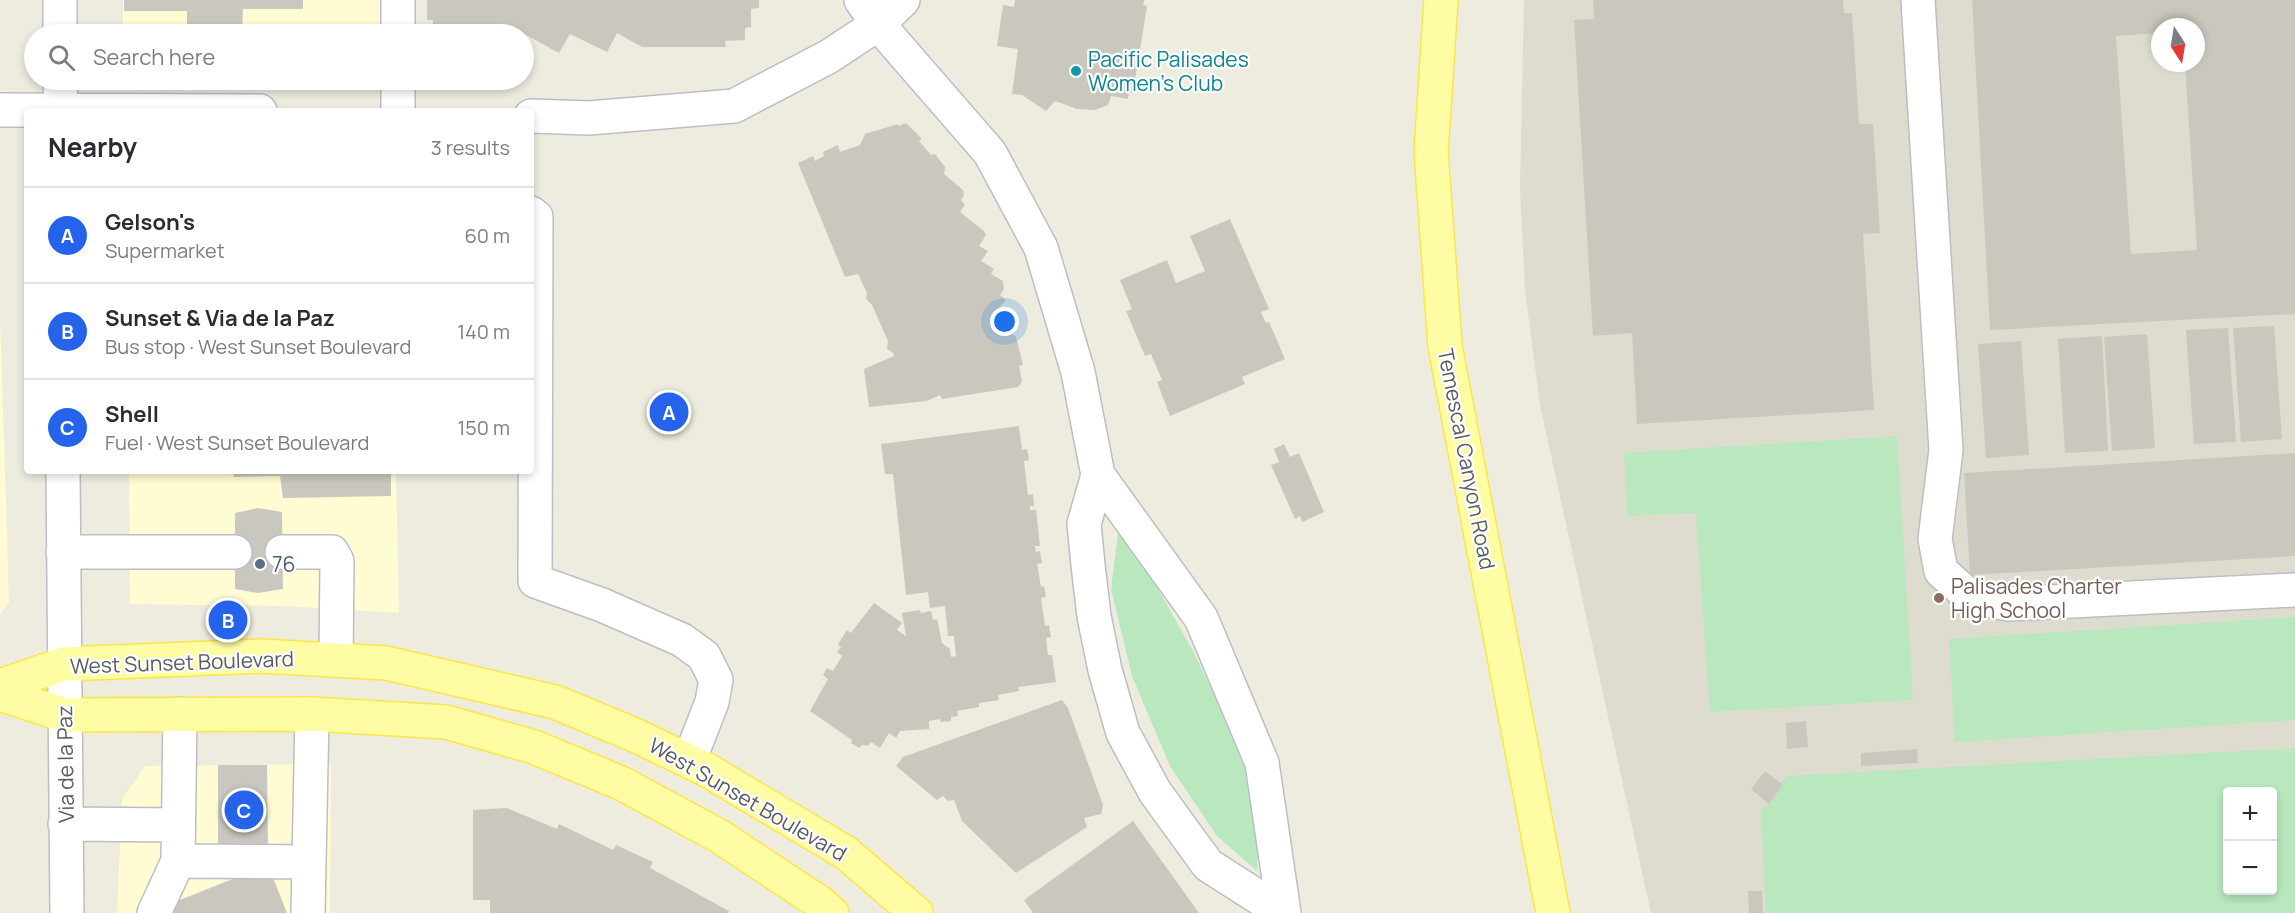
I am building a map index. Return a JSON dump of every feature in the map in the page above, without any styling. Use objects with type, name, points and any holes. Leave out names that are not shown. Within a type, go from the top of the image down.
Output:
[{"type":"main road","name":"Temescal Canyon Road","points":[[1441,0],[1431,153],[1445,346],[1553,913]]},
{"type":"main road","name":"West Sunset Boulevard","points":[[0,686],[64,664],[261,656],[386,663],[555,702],[637,736],[689,761],[846,853],[916,913]]},
{"type":"main road","points":[[0,694],[64,715],[312,714],[446,722],[534,747],[621,783],[719,836],[832,913]]},
{"type":"street","points":[[60,0],[60,24]]},
{"type":"street","points":[[398,0],[398,24]]},
{"type":"street","points":[[534,116],[589,118],[734,106],[828,57],[869,12],[903,0]]},
{"type":"street","points":[[1918,0],[1946,450],[1935,539],[1941,571],[1970,597],[2009,604],[2295,590]]},
{"type":"street","points":[[869,12],[990,153],[1041,248],[1078,372],[1098,475],[1201,618],[1262,763],[1284,913]]},
{"type":"street","points":[[398,90],[398,108]]},
{"type":"street","points":[[0,110],[61,100],[206,108]]},
{"type":"street","points":[[534,215],[536,217],[535,581],[602,605],[682,640],[704,656],[716,680],[712,702],[689,761]]},
{"type":"street","name":"Via de la Paz","points":[[63,474],[67,913]]},
{"type":"street","points":[[1098,475],[1084,524],[1094,616],[1123,733],[1155,792],[1208,865],[1284,913]]},
{"type":"street","points":[[63,552],[235,552]]},
{"type":"street","points":[[282,552],[332,552],[337,561],[336,660]]},
{"type":"street","points":[[154,913],[178,861],[180,714]]},
{"type":"street","points":[[308,913],[312,714]]},
{"type":"street","points":[[65,824],[178,825]]},
{"type":"street","points":[[178,861],[309,862]]},
{"type":"shaded area","points":[[123,0],[393,0],[393,24],[123,24]]},
{"type":"shaded area","name":"Palisades Charter High School","points":[[1524,0],[2295,0],[2295,913],[1651,913],[1540,405],[1525,290],[1520,188]]},
{"type":"shaded area","points":[[0,314],[9,602],[0,614]]},
{"type":"shaded area","points":[[129,474],[396,474],[399,613],[284,606],[130,604]]},
{"type":"shaded area","points":[[331,764],[330,913],[117,913],[122,799],[145,766]]},
{"type":"green space","points":[[1897,436],[1913,700],[1710,712],[1696,513],[1628,516],[1624,453]]},
{"type":"green space","points":[[1118,533],[1154,582],[1192,649],[1236,740],[1259,815],[1257,871],[1217,836],[1170,766],[1132,676],[1111,589]]},
{"type":"green space","points":[[2295,617],[2295,720],[1955,742],[1949,639]]},
{"type":"green space","points":[[2295,748],[2295,913],[1766,913],[1761,811],[1787,776]]},
{"type":"building","points":[[124,0],[303,0],[303,9],[243,9],[242,24],[187,24],[187,11],[124,11]]},
{"type":"building","points":[[427,0],[759,0],[759,8],[751,9],[751,27],[745,28],[745,40],[725,41],[726,47],[642,47],[617,33],[607,52],[570,34],[559,53],[534,39],[534,24],[433,24],[433,20],[427,20]]},
{"type":"building","name":"Pacific Palisades Women's Club","points":[[1015,0],[1144,0],[1143,5],[1147,6],[1133,93],[1129,93],[1128,99],[1111,96],[1108,105],[1095,110],[1077,109],[1055,101],[1046,111],[1022,95],[1012,94],[1018,49],[997,46],[1003,5],[1014,7]]},
{"type":"building","points":[[1593,0],[1843,0],[1844,13],[1852,13],[1859,124],[1873,124],[1880,233],[1863,234],[1874,410],[1637,424],[1632,333],[1593,336],[1574,20],[1594,19]]},
{"type":"building","points":[[1972,0],[2295,0],[2295,314],[1990,330]],"holes":[[[2151,18],[2205,18],[2205,72],[2186,72],[2197,250],[2131,254],[2116,36],[2151,34]]]},
{"type":"building","points":[[906,123],[922,139],[919,141],[931,155],[935,154],[945,167],[944,174],[963,190],[964,195],[961,200],[965,205],[960,212],[986,235],[979,246],[988,251],[981,261],[994,269],[991,274],[1003,281],[1004,289],[1000,295],[1006,300],[998,309],[1010,319],[1005,328],[1016,337],[1023,365],[1019,366],[1022,382],[1018,387],[942,399],[940,395],[927,401],[869,407],[864,369],[894,356],[887,349],[888,341],[872,305],[866,299],[867,293],[858,274],[845,277],[798,163],[813,156],[815,161],[824,156],[823,152],[838,145],[840,152],[860,145],[865,134]]},
{"type":"building","points":[[1230,219],[1269,309],[1261,312],[1266,323],[1269,322],[1285,359],[1242,377],[1245,384],[1170,416],[1157,382],[1162,380],[1151,354],[1145,356],[1126,311],[1132,309],[1120,280],[1167,260],[1176,283],[1205,271],[1190,236]]},
{"type":"building","points":[[2274,326],[2282,439],[2241,442],[2233,328]]},
{"type":"building","points":[[2228,328],[2236,442],[2194,444],[2186,330]]},
{"type":"building","points":[[2147,334],[2155,448],[2112,451],[2104,337]]},
{"type":"building","points":[[2102,336],[2108,451],[2065,453],[2058,339]]},
{"type":"building","points":[[2021,341],[2029,455],[1986,458],[1978,344]]},
{"type":"building","points":[[1019,426],[1022,450],[1027,449],[1029,460],[1024,461],[1028,495],[1033,494],[1034,506],[1030,506],[1030,510],[1036,510],[1040,546],[1035,546],[1036,552],[1040,551],[1042,563],[1037,564],[1041,587],[1044,586],[1046,597],[1041,598],[1045,626],[1049,625],[1051,637],[1046,638],[1048,655],[1052,655],[1056,682],[1018,687],[1019,691],[998,695],[999,700],[979,703],[979,707],[957,711],[958,716],[951,717],[951,721],[941,722],[940,719],[929,721],[929,729],[900,731],[896,738],[889,733],[880,748],[871,742],[868,746],[862,745],[859,748],[851,743],[852,740],[810,711],[828,679],[823,675],[827,668],[833,671],[842,656],[837,652],[841,647],[838,644],[847,630],[851,633],[874,603],[902,623],[897,630],[906,636],[902,613],[931,611],[933,620],[937,619],[942,643],[950,649],[951,657],[956,656],[954,636],[948,636],[945,606],[930,608],[928,592],[906,595],[893,474],[885,474],[881,444]]},
{"type":"building","points":[[1284,444],[1290,457],[1299,453],[1324,512],[1302,522],[1300,516],[1295,519],[1271,465],[1279,462],[1274,449]]},
{"type":"building","points":[[2295,453],[2295,556],[1970,575],[1964,473]]},
{"type":"building","points":[[234,474],[391,474],[391,496],[283,498],[280,476],[234,477]]},
{"type":"building","points":[[258,508],[282,512],[283,589],[258,593],[235,589],[235,513]]},
{"type":"building","points":[[1062,700],[1068,708],[1103,805],[1101,814],[1084,818],[1087,827],[1016,873],[962,821],[954,800],[948,801],[943,796],[937,800],[896,766],[903,757]]},
{"type":"building","points":[[1806,721],[1808,747],[1787,749],[1786,723]]},
{"type":"building","points":[[1917,749],[1918,763],[1861,766],[1861,753]]},
{"type":"building","points":[[218,765],[267,765],[268,851],[218,852]]},
{"type":"building","points":[[1765,771],[1783,785],[1769,804],[1751,789]]},
{"type":"building","points":[[507,808],[557,829],[559,824],[613,850],[616,845],[653,862],[650,868],[729,911],[728,913],[490,913],[490,900],[473,900],[473,810]]},
{"type":"building","points":[[1133,821],[1199,913],[1033,913],[1024,900]]},
{"type":"building","points":[[268,865],[287,913],[170,913],[167,905]]},
{"type":"building","points":[[1748,891],[1762,891],[1763,913],[1749,913]]},
{"type":"tunnel","points":[[235,552],[282,552]]},
{"type":"place","name":"Pacific Palisades Women's Club","points":[[1076,71]]},
{"type":"place","name":"Gelson's","points":[[669,412]]},
{"type":"place","name":"76","points":[[260,564]]},
{"type":"place","name":"Palisades Charter High School","points":[[1939,598]]},
{"type":"place","name":"Sunset & Via de la Paz","points":[[228,620]]},
{"type":"place","name":"Shell","points":[[244,810]]}]
